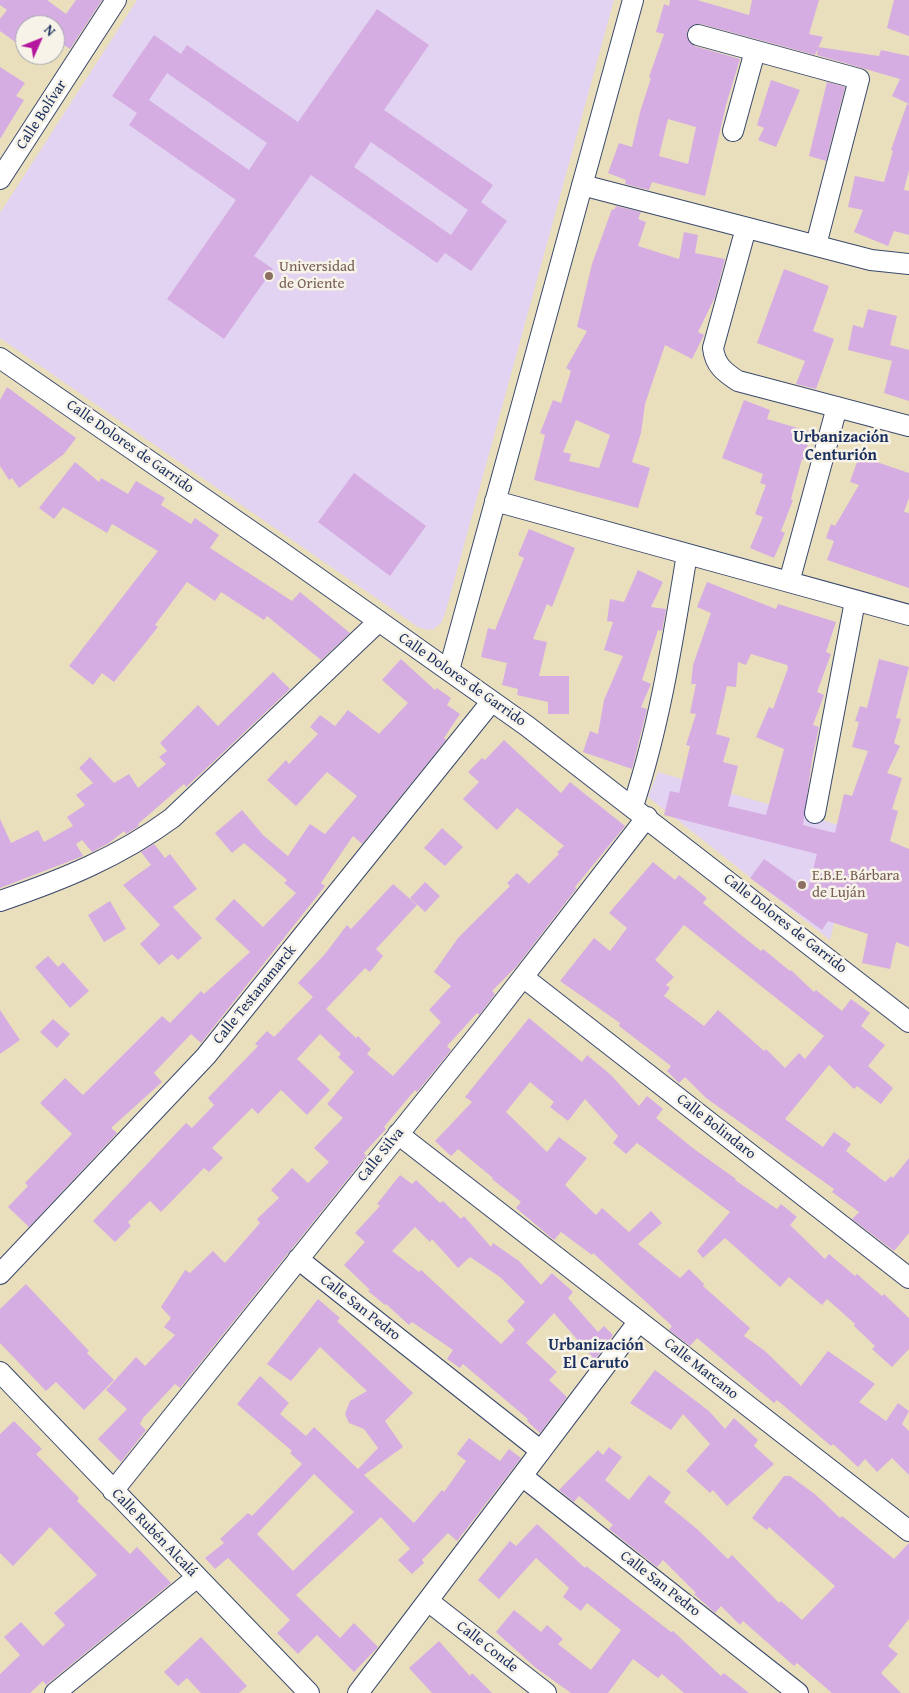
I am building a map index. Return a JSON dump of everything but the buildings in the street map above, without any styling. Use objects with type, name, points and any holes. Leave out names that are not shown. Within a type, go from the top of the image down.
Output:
[{"type":"street","name":"Calle Bolívar","points":[[0,180],[116,0]]},
{"type":"street","points":[[449,670],[633,0]]},
{"type":"street","points":[[698,35],[859,79],[816,245]]},
{"type":"street","points":[[733,131],[755,51]]},
{"type":"street","points":[[582,185],[870,260],[909,264]]},
{"type":"street","points":[[746,228],[713,348],[714,359],[720,368],[738,381],[909,426]]},
{"type":"street","name":"Calle Dolores de Garrido","points":[[0,358],[492,701],[640,812],[909,1022]]},
{"type":"street","points":[[789,582],[837,407]]},
{"type":"street","points":[[495,501],[909,615]]},
{"type":"street","points":[[640,812],[671,654],[687,554]]},
{"type":"street","points":[[815,813],[855,601]]},
{"type":"street","points":[[0,901],[48,885],[117,854],[172,818],[379,621]]},
{"type":"street","name":"Calle Testanamarck","points":[[0,1274],[206,1056],[492,701]]},
{"type":"street","name":"Calle Silva","points":[[113,1491],[523,977],[640,812]]},
{"type":"street","name":"Calle Bolindaro","points":[[523,977],[909,1278]]},
{"type":"street","name":"Calle Marcano","points":[[398,1134],[909,1531]]},
{"type":"street","name":"Calle San Pedro","points":[[298,1259],[541,1451]]},
{"type":"street","points":[[358,1693],[639,1321]]},
{"type":"street","name":"Calle Rubén Alcalá","points":[[0,1372],[196,1578],[309,1693]]},
{"type":"street","name":"Calle San Pedro","points":[[522,1476],[798,1693]]},
{"type":"street","points":[[55,1693],[196,1578]]},
{"type":"street","name":"Calle Conde","points":[[428,1601],[546,1693]]},
{"type":"shaded area","name":"Universidad de Oriente","points":[[137,0],[614,0],[445,614],[441,623],[434,629],[428,630],[418,627],[0,338],[0,213]]},
{"type":"shaded area","name":"E.B.E. Bárbara de Luján","points":[[658,772],[856,830],[830,940],[648,797]]},
{"type":"place","name":"Universidad de Oriente","points":[[269,276]]},
{"type":"place","name":"E.B.E. Bárbara de Luján","points":[[802,885]]},
{"type":"district","name":"Urbanización Centurión","points":[[841,447]]},
{"type":"district","name":"Urbanización El Caruto","points":[[596,1355]]}]
